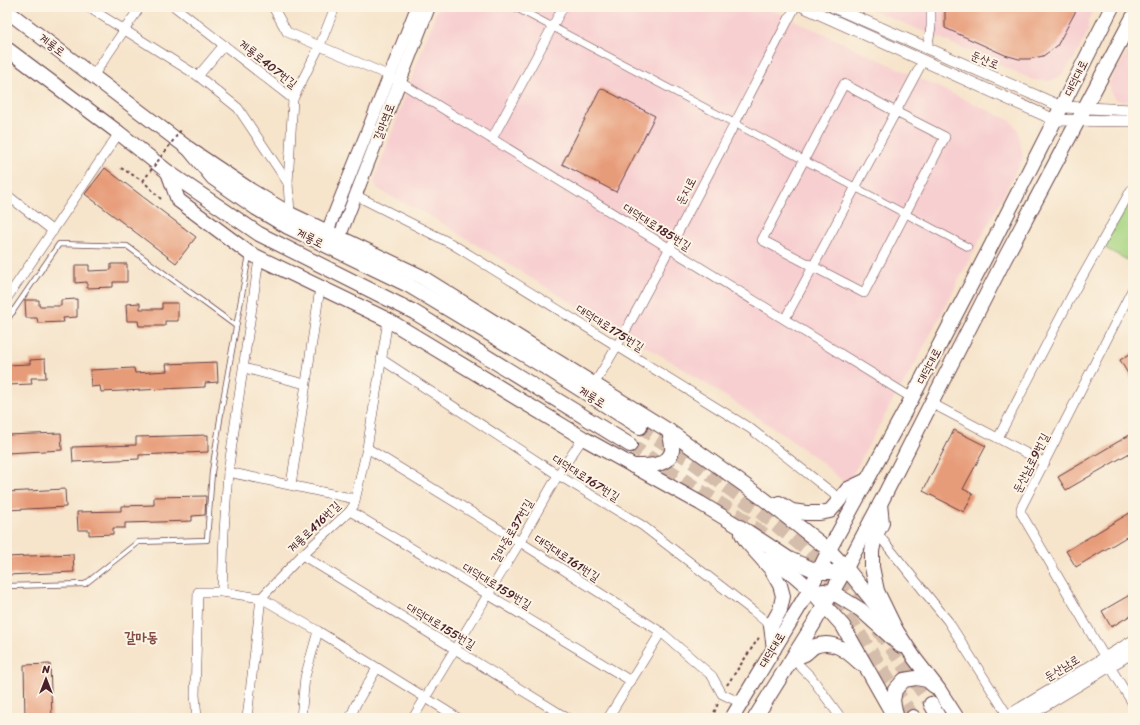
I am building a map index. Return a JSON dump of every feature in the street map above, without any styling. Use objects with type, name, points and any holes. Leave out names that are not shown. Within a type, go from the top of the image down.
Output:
[{"type":"main road","name":"갈마역로","points":[[333,235],[355,195],[395,80],[418,7]]},
{"type":"main road","name":"갈마역로","points":[[333,235],[395,80],[429,7]]},
{"type":"main road","name":"대덕대로","points":[[732,718],[810,589],[829,550],[912,398],[989,250],[1112,7]]},
{"type":"main road","name":"계룡로","points":[[7,11],[189,149],[213,178],[256,208],[288,227],[408,285],[553,372],[640,427]]},
{"type":"main road","name":"대덕대로","points":[[755,718],[825,605],[846,568],[1004,260],[1133,17]]},
{"type":"main road","name":"계룡로","points":[[7,49],[119,133],[168,172],[259,234],[414,312],[630,445]]},
{"type":"main road","points":[[189,149],[250,190],[290,214],[420,276],[669,431],[764,499],[829,550],[846,568],[896,630],[957,718]]},
{"type":"main road","points":[[168,172],[178,200],[254,256],[388,320],[582,438],[700,503],[789,559],[819,572],[835,572],[846,568]]},
{"type":"main road","points":[[632,466],[657,465],[668,458],[672,450],[669,431]]},
{"type":"main road","points":[[764,499],[775,501],[792,511],[806,514],[820,513],[830,510],[848,489],[867,480]]},
{"type":"main road","points":[[700,503],[742,534],[810,589],[825,605],[843,626],[896,718]]},
{"type":"main road","points":[[880,504],[882,523],[877,533],[872,551],[872,567],[878,591],[896,630]]},
{"type":"main road","points":[[742,534],[747,542],[771,569],[780,585],[783,596],[780,610],[766,631],[774,649]]},
{"type":"main road","points":[[810,589],[832,592],[861,610],[915,659]]},
{"type":"main road","points":[[792,658],[806,654],[813,647],[823,644],[833,645],[844,649],[870,673]]},
{"type":"main road","points":[[896,718],[893,701],[895,690],[904,680],[916,678],[927,680],[939,690]]},
{"type":"main road","points":[[931,704],[939,718]]},
{"type":"street","points":[[88,7],[198,76],[238,108],[288,183]]},
{"type":"street","points":[[92,76],[140,7]]},
{"type":"street","name":"계룡로407번길","points":[[175,7],[293,99],[288,183],[290,214]]},
{"type":"street","name":"대덕대로185번길","points":[[273,7],[287,32],[320,45],[395,80],[912,398]]},
{"type":"street","points":[[293,99],[320,45],[335,7]]},
{"type":"street","points":[[515,7],[968,247]]},
{"type":"street","points":[[492,139],[563,7]]},
{"type":"street","name":"둔지로","points":[[594,384],[617,347],[670,249],[795,7]]},
{"type":"street","name":"둔산로","points":[[804,7],[923,61],[1059,114],[1133,121]]},
{"type":"street","name":"둔산로","points":[[833,7],[927,49],[1059,114]]},
{"type":"street","points":[[927,49],[931,27],[931,7]]},
{"type":"street","points":[[198,76],[224,45]]},
{"type":"street","points":[[785,320],[923,61]]},
{"type":"street","points":[[844,84],[896,112],[945,137],[864,293],[762,240],[844,84]]},
{"type":"street","name":"둔산로","points":[[1082,115],[1133,110]]},
{"type":"street","points":[[7,298],[119,133]]},
{"type":"street","points":[[998,438],[1072,295],[1131,190],[1133,190]]},
{"type":"street","points":[[7,195],[53,231]]},
{"type":"street","name":"대덕대로175번길","points":[[355,195],[452,244],[751,429],[840,500]]},
{"type":"street","points":[[222,592],[228,472],[244,368],[254,256]]},
{"type":"street","points":[[291,485],[320,288]]},
{"type":"street","name":"둔산남로9번길","points":[[1107,662],[1021,513],[1021,508],[1133,288]]},
{"type":"street","name":"계룡로416번길","points":[[261,598],[302,555],[350,511],[354,505],[366,448],[388,320]]},
{"type":"street","name":"대덕대로167번길","points":[[381,359],[558,475],[642,526],[753,611],[766,631]]},
{"type":"street","points":[[244,368],[305,384]]},
{"type":"street","points":[[931,403],[1045,463]]},
{"type":"street","name":"갈마중로37번길","points":[[413,718],[520,542],[558,475],[582,438]]},
{"type":"street","name":"대덕대로161번길","points":[[366,448],[520,542],[661,632],[712,676],[722,694]]},
{"type":"street","points":[[228,472],[355,499]]},
{"type":"street","name":"대덕대로159번길","points":[[350,511],[631,681]]},
{"type":"street","points":[[877,533],[948,621],[1006,717]]},
{"type":"street","name":"대덕대로155번길","points":[[302,555],[567,718]]},
{"type":"street","points":[[197,718],[195,695],[198,592],[222,592],[261,598],[318,631],[458,718]]},
{"type":"street","points":[[247,718],[261,598]]},
{"type":"street","points":[[301,718],[305,677],[318,631]]},
{"type":"street","points":[[608,718],[661,632]]},
{"type":"street","name":"둔산남로","points":[[1024,718],[1107,662],[1133,641]]},
{"type":"street","name":"둔산남로","points":[[1006,717],[1107,662],[1133,652]]},
{"type":"street","points":[[792,658],[811,677],[841,718]]},
{"type":"street","points":[[1107,662],[1133,704]]},
{"type":"street","points":[[350,718],[356,704],[377,668]]},
{"type":"street","points":[[722,694],[741,703]]},
{"type":"lane","points":[[7,320],[59,244],[127,246],[236,326]]},
{"type":"lane","points":[[7,586],[85,584],[138,542],[207,540],[212,472],[222,406],[236,326],[254,256]]},
{"type":"lane","points":[[7,307],[13,312]]},
{"type":"path","points":[[143,181],[181,130]]},
{"type":"path","points":[[121,168],[143,181],[161,199]]},
{"type":"path","points":[[712,718],[722,694],[766,631]]},
{"type":"shaded area","points":[[438,7],[766,7],[1011,121],[1018,130],[1023,158],[911,371],[892,402],[847,485],[821,462],[777,430],[676,364],[611,327],[425,213],[377,188],[374,182],[375,178]]},
{"type":"shaded area","points":[[865,7],[1094,7],[1088,20],[1088,31],[1075,57],[1058,78],[1050,81],[1033,80],[949,42]]},
{"type":"shaded area","points":[[1133,43],[1133,102],[1116,100],[1111,93],[1109,83]]},
{"type":"green space","points":[[1133,193],[1133,263],[1103,247]]},
{"type":"building","points":[[945,7],[1078,7],[1057,46],[1043,56],[1029,59],[1019,59],[1005,55],[945,28]]},
{"type":"building","points":[[601,88],[655,116],[616,192],[562,164]]},
{"type":"building","points":[[105,168],[196,237],[176,263],[85,194]]},
{"type":"building","points":[[111,264],[127,264],[127,282],[113,282],[113,287],[87,288],[87,282],[75,283],[75,265],[89,265],[89,271],[111,270]]},
{"type":"building","points":[[77,299],[77,317],[63,318],[64,322],[38,323],[37,318],[26,318],[25,300],[39,300],[39,306],[61,306],[61,300]]},
{"type":"building","points":[[140,303],[140,309],[162,309],[162,303],[178,303],[178,321],[165,321],[165,326],[139,326],[138,321],[127,321],[126,304]]},
{"type":"building","points":[[1133,352],[1133,382],[1120,360]]},
{"type":"building","points":[[45,359],[46,378],[31,378],[32,384],[7,385],[7,365],[30,364],[30,360]]},
{"type":"building","points":[[217,362],[218,382],[205,383],[205,387],[101,392],[100,386],[91,387],[90,370],[134,368],[135,373],[167,371],[166,364]]},
{"type":"building","points":[[954,430],[986,446],[963,489],[973,494],[964,512],[923,491]]},
{"type":"building","points":[[61,433],[62,450],[7,453],[7,435]]},
{"type":"building","points":[[1133,433],[1133,451],[1066,490],[1058,477]]},
{"type":"building","points":[[208,435],[208,452],[139,455],[139,459],[73,462],[72,447],[136,445],[136,437]]},
{"type":"building","points":[[65,489],[66,507],[7,510],[7,492]]},
{"type":"building","points":[[206,496],[205,515],[192,516],[192,521],[125,523],[125,528],[113,528],[113,534],[89,535],[89,530],[78,530],[77,512],[121,511],[121,506],[154,505],[154,497]]},
{"type":"building","points":[[1133,511],[1133,533],[1076,567],[1066,551]]},
{"type":"building","points":[[73,554],[74,572],[7,575],[7,557]]},
{"type":"building","points":[[1133,593],[1133,614],[1111,627],[1102,611]]},
{"type":"building","points":[[50,664],[52,718],[25,718],[24,665]]},
{"type":"tunnel","points":[[640,427],[687,458],[753,506],[826,566],[850,590],[931,704]]},
{"type":"tunnel","points":[[630,445],[739,516],[769,539]]},
{"type":"tunnel","points":[[807,569],[818,577],[839,602],[913,717]]},
{"type":"district","name":"갈마동","points":[[141,637]]}]
